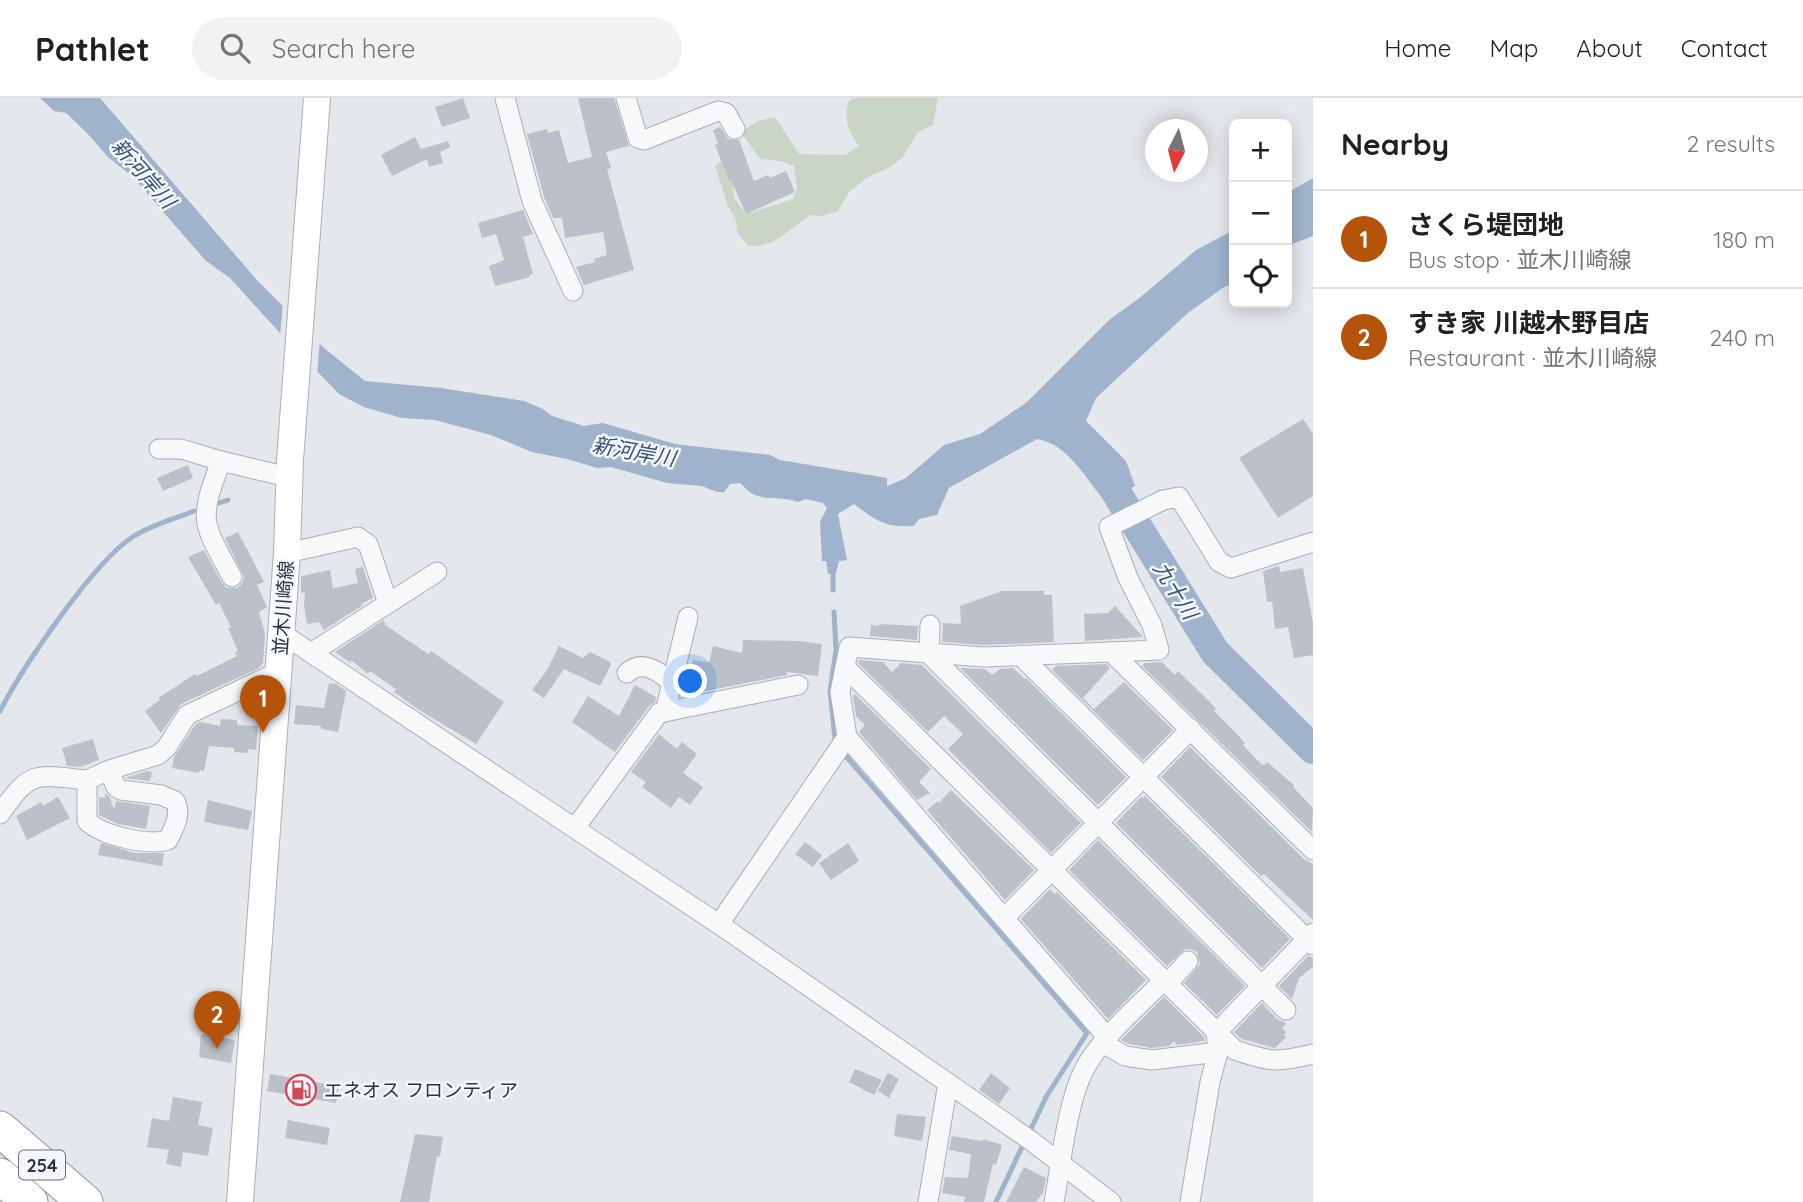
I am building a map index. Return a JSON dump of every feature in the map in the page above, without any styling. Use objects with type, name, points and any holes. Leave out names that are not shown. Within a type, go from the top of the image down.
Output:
[{"type":"highway","name":"254","points":[[0,1129],[85,1202]]},
{"type":"highway","name":"254","points":[[0,1149],[61,1202]]},
{"type":"highway","name":"254","points":[[0,1176],[30,1202]]},
{"type":"main road","name":"並木川崎線","points":[[240,1202],[287,553],[289,468],[317,98]]},
{"type":"street","points":[[505,98],[532,201],[573,290]]},
{"type":"street","points":[[626,98],[638,138],[644,140],[718,111],[726,113],[735,129]]},
{"type":"street","points":[[159,449],[181,449],[221,461],[289,468]]},
{"type":"street","points":[[221,461],[207,498],[204,519],[232,577]]},
{"type":"street","points":[[1217,1042],[1152,1060],[1125,1056],[1106,1040],[848,737],[840,692],[849,647],[984,657],[1159,650],[1152,625],[1128,578],[1109,527],[1163,500],[1179,497],[1219,562],[1231,568],[1313,542]]},
{"type":"street","points":[[287,553],[358,537],[368,544],[388,603]]},
{"type":"street","points":[[311,653],[437,572]]},
{"type":"street","points":[[665,712],[688,617]]},
{"type":"street","points":[[930,625],[929,654],[1286,1010]]},
{"type":"street","points":[[281,633],[719,924],[948,1083],[1111,1202]]},
{"type":"street","points":[[1111,652],[1313,850]]},
{"type":"street","points":[[1020,655],[1311,939],[1262,986],[1217,1042],[1190,1202]]},
{"type":"street","points":[[627,673],[632,668],[642,666],[663,675],[672,683]]},
{"type":"street","points":[[845,667],[1165,983],[1217,1042],[1269,1061],[1283,1062],[1313,1055]]},
{"type":"street","points":[[0,814],[6,802],[32,778],[44,776],[87,780],[109,770],[158,755],[167,747],[187,715],[278,672]]},
{"type":"street","points":[[575,828],[659,713],[798,685]]},
{"type":"street","points":[[1004,918],[1191,729]]},
{"type":"street","points":[[719,924],[848,737]]},
{"type":"street","points":[[87,780],[86,821],[96,830],[158,843],[168,840],[178,814],[175,801],[161,795],[121,790],[116,787],[109,770]]},
{"type":"street","points":[[1054,1202],[1074,1094],[1084,1069],[1106,1040],[1188,961]]},
{"type":"street","points":[[928,1202],[948,1083]]},
{"type":"green space","points":[[938,98],[933,125],[918,132],[903,157],[890,167],[868,177],[849,192],[838,211],[822,216],[810,215],[774,241],[748,246],[737,233],[736,220],[728,206],[715,166],[721,161],[733,180],[734,197],[746,214],[793,199],[797,189],[794,166],[781,161],[760,159],[741,132],[758,121],[775,117],[799,154],[845,155],[859,146],[849,130],[847,119],[849,100]]},
{"type":"water","name":"新河岸川","points":[[40,98],[100,98],[256,279],[324,348],[365,381],[441,388],[524,401],[552,416],[584,426],[603,423],[675,444],[770,455],[780,460],[887,478],[887,486],[906,478],[944,445],[980,434],[1027,402],[1109,320],[1196,250],[1229,233],[1229,286],[1188,313],[1096,398],[1086,421],[1126,461],[1135,486],[1106,502],[1068,456],[1049,442],[1037,439],[949,488],[937,515],[919,519],[914,526],[896,526],[882,522],[854,504],[838,514],[847,560],[839,561],[836,573],[828,574],[826,561],[822,561],[820,522],[827,508],[823,503],[806,499],[798,502],[758,496],[740,483],[730,484],[724,492],[717,492],[702,486],[667,483],[611,467],[597,468],[532,452],[491,435],[435,420],[402,418],[364,407],[339,394],[230,278],[206,261],[133,177],[109,158],[66,113],[54,111]]},
{"type":"water","points":[[1313,178],[1313,236],[1292,244],[1292,190]]},
{"type":"pier","points":[[283,301],[320,339],[317,376],[280,338]]},
{"type":"building","points":[[463,98],[470,118],[442,127],[435,107]]},
{"type":"building","points":[[578,98],[614,98],[629,146],[606,152],[611,168],[607,169],[634,270],[584,285],[576,267],[595,262],[594,259],[607,255],[603,232],[565,238],[562,218],[553,218],[544,197],[527,134],[547,129],[548,133],[559,130],[568,163],[592,157]]},
{"type":"building","points":[[720,127],[728,139],[739,140],[754,181],[786,171],[795,192],[746,214],[715,145],[718,144],[713,130]]},
{"type":"building","points":[[415,137],[421,149],[448,141],[450,147],[440,152],[443,163],[429,167],[427,159],[392,176],[381,155]]},
{"type":"building","points":[[523,210],[533,234],[523,237],[533,274],[495,286],[489,266],[504,260],[496,234],[482,238],[478,223]]},
{"type":"building","points":[[1303,419],[1313,434],[1313,496],[1278,518],[1239,458]]},
{"type":"building","points":[[188,465],[193,478],[163,491],[157,478]]},
{"type":"building","points":[[238,532],[264,582],[257,585],[267,607],[259,612],[265,634],[263,663],[259,668],[181,704],[161,733],[145,711],[160,700],[158,698],[195,674],[197,676],[237,656],[235,652],[238,651],[228,628],[231,627],[219,603],[216,605],[188,557],[204,550],[226,588],[237,588],[244,577],[225,538]]},
{"type":"building","points":[[1279,566],[1280,572],[1303,568],[1313,623],[1313,655],[1294,658],[1288,627],[1275,629],[1272,601],[1267,602],[1263,571]]},
{"type":"building","points":[[363,567],[373,598],[324,630],[319,622],[307,624],[305,592],[301,593],[301,576],[330,570],[333,588],[358,583],[355,569]]},
{"type":"building","points":[[1002,591],[1044,591],[1044,595],[1052,595],[1054,642],[984,645],[942,642],[943,623],[961,624],[960,606]]},
{"type":"building","points":[[1115,606],[1143,637],[1085,641],[1084,614],[1108,613]]},
{"type":"building","points":[[384,620],[385,625],[428,654],[431,651],[504,702],[476,744],[419,710],[394,692],[396,689],[370,671],[368,674],[351,660],[351,663],[335,652]]},
{"type":"building","points":[[871,625],[918,626],[917,640],[870,636]]},
{"type":"building","points":[[743,640],[822,644],[818,676],[787,672],[787,675],[691,694],[683,691],[693,660],[709,663],[713,646],[742,653]]},
{"type":"building","points":[[559,646],[583,658],[590,652],[610,662],[600,686],[564,669],[544,698],[532,690],[547,670]]},
{"type":"building","points":[[859,660],[883,662],[892,672],[901,663],[922,665],[1081,823],[1051,853],[948,749],[963,734],[944,716],[928,732],[858,663]]},
{"type":"building","points":[[1162,662],[1175,675],[1178,671],[1210,702],[1216,709],[1214,711],[1261,764],[1267,762],[1294,785],[1313,808],[1312,832],[1142,666],[1145,663]]},
{"type":"building","points":[[1106,664],[1110,668],[1083,698],[1094,709],[1124,682],[1173,730],[1143,760],[1052,670],[1056,666]]},
{"type":"building","points":[[960,668],[985,669],[992,675],[1000,669],[1013,668],[1126,777],[1098,805]]},
{"type":"building","points":[[329,683],[346,691],[338,732],[321,729],[321,726],[294,724],[296,705],[324,708]]},
{"type":"building","points":[[635,685],[656,697],[655,702],[649,706],[615,752],[572,722],[588,696],[619,716]]},
{"type":"building","points":[[855,694],[931,769],[919,782],[930,793],[917,800],[859,732],[865,725],[856,716]]},
{"type":"building","points":[[221,719],[237,720],[237,725],[258,726],[256,750],[248,749],[248,753],[234,752],[234,748],[209,746],[204,771],[200,770],[199,773],[172,768],[174,757],[195,725],[200,722],[220,726]]},
{"type":"building","points":[[659,734],[677,749],[682,742],[697,754],[683,773],[703,787],[690,805],[679,797],[671,808],[642,787],[646,782],[631,772]]},
{"type":"building","points":[[93,739],[99,760],[80,767],[67,766],[62,748]]},
{"type":"building","points":[[1190,747],[1304,859],[1313,864],[1313,920],[1264,874],[1261,876],[1161,777]]},
{"type":"building","points":[[152,772],[150,781],[125,778]]},
{"type":"building","points":[[951,790],[1034,870],[1005,900],[927,810],[938,801],[939,803]]},
{"type":"building","points":[[105,793],[114,810],[116,801],[150,806],[146,829],[118,824],[99,815],[99,797],[105,798]]},
{"type":"building","points":[[1145,796],[1290,939],[1262,968],[1116,823]]},
{"type":"building","points":[[58,797],[70,818],[27,840],[16,816],[41,802],[43,806]]},
{"type":"building","points":[[208,800],[252,811],[248,830],[204,822]]},
{"type":"building","points":[[1098,840],[1245,986],[1217,1015],[1184,983],[1200,964],[1197,952],[1184,950],[1167,966],[1069,870]]},
{"type":"building","points":[[805,842],[822,855],[813,867],[795,854]]},
{"type":"building","points":[[101,843],[135,853],[164,853],[162,866],[98,855]]},
{"type":"building","points":[[848,843],[859,861],[831,880],[819,863]]},
{"type":"building","points":[[1050,889],[1055,894],[1057,892],[1146,980],[1108,1019],[1021,919]]},
{"type":"building","points":[[1308,956],[1313,958],[1313,967],[1299,978],[1292,999],[1279,986]]},
{"type":"building","points":[[1164,997],[1205,1041],[1177,1045],[1174,1041],[1169,1046],[1152,1048],[1121,1040]]},
{"type":"building","points":[[1262,1003],[1277,1019],[1286,1023],[1282,1028],[1286,1037],[1275,1048],[1242,1039],[1234,1032]]},
{"type":"building","points":[[201,1034],[235,1040],[231,1063],[199,1057]]},
{"type":"building","points":[[855,1069],[882,1080],[874,1095],[849,1082]]},
{"type":"building","points":[[888,1073],[899,1079],[889,1098],[878,1091]]},
{"type":"building","points":[[991,1073],[1010,1088],[999,1104],[979,1090]]},
{"type":"building","points":[[270,1074],[339,1086],[336,1103],[267,1091]]},
{"type":"building","points":[[173,1097],[202,1102],[198,1125],[213,1128],[208,1156],[183,1152],[181,1167],[166,1164],[169,1150],[147,1147],[152,1118],[169,1121]]},
{"type":"building","points":[[897,1114],[926,1117],[922,1141],[894,1136]]},
{"type":"building","points":[[288,1120],[330,1128],[327,1145],[285,1138]]},
{"type":"building","points":[[415,1134],[443,1137],[440,1157],[437,1156],[429,1202],[400,1202]]},
{"type":"building","points":[[952,1136],[983,1139],[1002,1145],[996,1165],[993,1164],[984,1202],[964,1202],[965,1197],[942,1193],[945,1177],[968,1178],[971,1154],[949,1150]]},
{"type":"building","points":[[1024,1167],[1046,1178],[1043,1193],[1036,1202],[1006,1202]]},
{"type":"waterway","name":"九十川","points":[[1098,463],[1215,652],[1313,749]]},
{"type":"waterway","points":[[219,503],[228,500]]},
{"type":"waterway","points":[[0,711],[60,617],[117,549],[155,525],[194,511]]},
{"type":"waterway","points":[[833,569],[833,590]]},
{"type":"waterway","points":[[834,612],[836,650],[830,691],[835,739]]},
{"type":"waterway","points":[[844,754],[1087,1033],[1046,1097],[1031,1129]]},
{"type":"waterway","points":[[996,1202],[1022,1147]]},
{"type":"place","name":"さくら堤団地","points":[[263,733]]},
{"type":"place","name":"すき家 川越木野目店","points":[[217,1049]]},
{"type":"place","name":"エネオス フロンティア","points":[[301,1090]]}]
